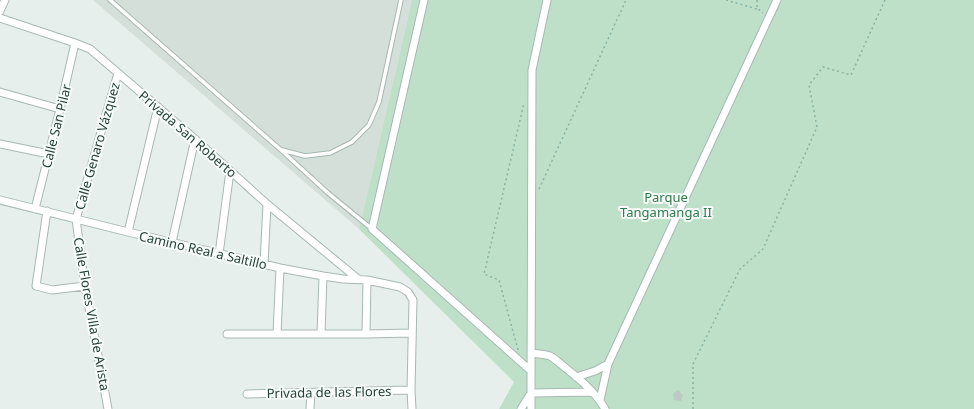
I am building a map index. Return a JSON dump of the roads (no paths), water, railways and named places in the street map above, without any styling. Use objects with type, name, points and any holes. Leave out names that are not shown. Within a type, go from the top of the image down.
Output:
[{"type":"street","points":[[0,11],[5,0]]},
{"type":"street","points":[[424,0],[372,229],[531,371]]},
{"type":"street","points":[[531,409],[532,70],[547,0]]},
{"type":"street","points":[[600,400],[608,364],[777,0]]},
{"type":"street","name":"Privada San Roberto","points":[[0,18],[90,49],[195,138],[267,204],[358,280]]},
{"type":"street","name":"Calle San Pilar","points":[[35,209],[75,43]]},
{"type":"street","name":"Calle Genaro Vázquez","points":[[76,219],[118,73]]},
{"type":"street","points":[[0,92],[60,109]]},
{"type":"street","points":[[128,232],[158,107]]},
{"type":"street","points":[[172,242],[195,138]]},
{"type":"street","points":[[0,144],[49,154]]},
{"type":"street","points":[[219,254],[230,171]]},
{"type":"street","name":"Camino Real a Saltillo","points":[[0,200],[280,268],[323,276],[367,280],[400,287],[408,292],[413,300],[412,333]]},
{"type":"street","points":[[264,264],[267,204]]},
{"type":"street","points":[[47,212],[36,286],[52,290],[85,286]]},
{"type":"street","name":"Calle Flores Villa de Arista","points":[[76,219],[85,286],[108,409]]},
{"type":"street","points":[[277,334],[280,268]]},
{"type":"street","points":[[321,334],[323,276]]},
{"type":"street","points":[[366,334],[367,280]]},
{"type":"street","points":[[227,334],[412,333],[412,409]]},
{"type":"street","points":[[531,353],[551,356],[592,392],[600,400],[605,409]]},
{"type":"street","points":[[576,377],[595,371],[608,364]]},
{"type":"street","name":"Privada de las Flores","points":[[247,394],[411,390]]},
{"type":"street","points":[[531,393],[592,392]]},
{"type":"street","points":[[310,409],[311,393]]},
{"type":"street","points":[[521,409],[531,393]]},
{"type":"lane","points":[[110,0],[328,193],[372,229]]},
{"type":"lane","points":[[281,150],[305,156],[330,153],[352,142],[369,125],[379,102],[402,0]]},
{"type":"park label","name":"Parque Tangamanga II","points":[[666,204]]}]
